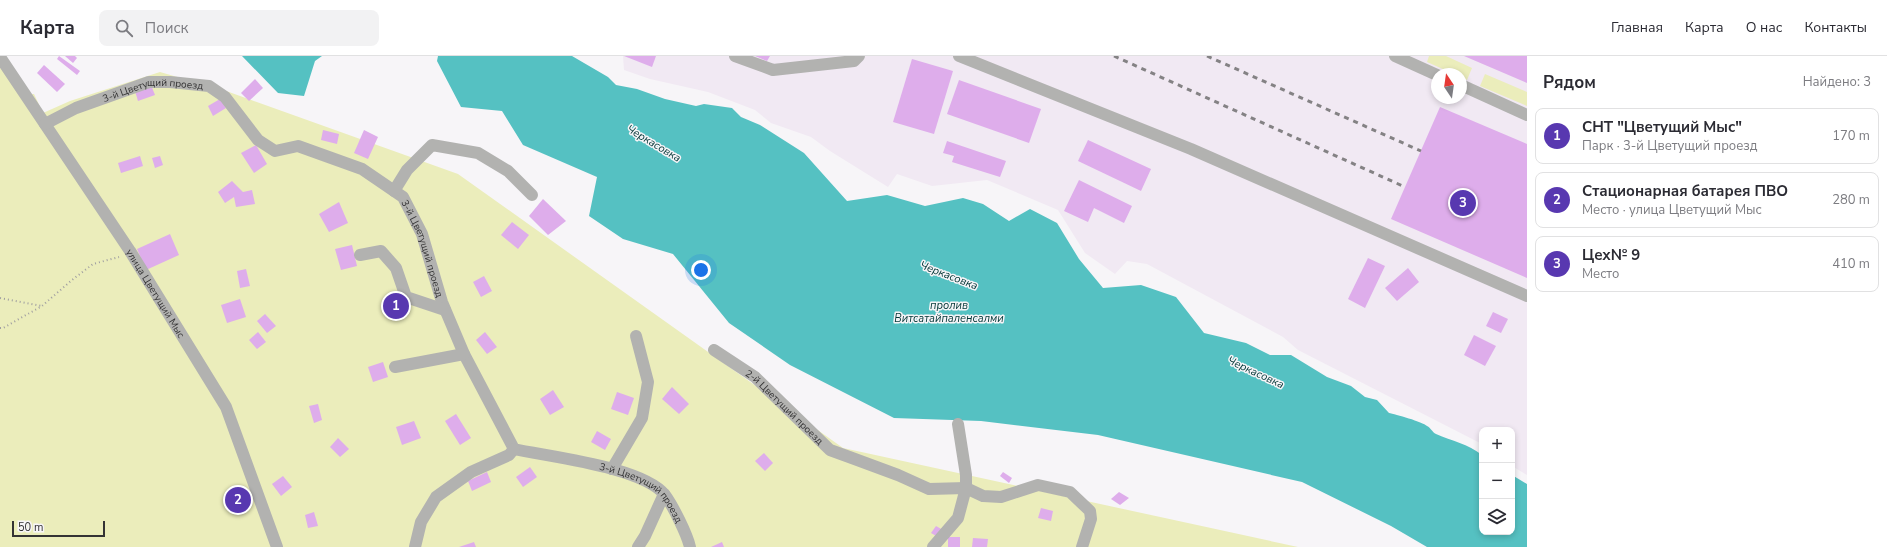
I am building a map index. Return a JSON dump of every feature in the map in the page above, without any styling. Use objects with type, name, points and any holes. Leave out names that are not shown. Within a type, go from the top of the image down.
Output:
[{"type":"street","points":[[735,56],[773,70],[854,61],[859,56]]},
{"type":"street","points":[[1395,56],[1431,72]]},
{"type":"street","name":"улица Цветущий Мыс","points":[[0,57],[130,251],[226,408],[277,547]]},
{"type":"street","points":[[963,57],[1191,149],[1527,296]]},
{"type":"street","name":"3-й Цветущий проезд","points":[[45,124],[76,108],[148,82],[170,82],[209,86],[225,96],[258,140],[275,151],[298,146],[362,169],[403,197],[422,234],[445,310],[464,354],[514,449],[612,468],[642,478],[664,494],[688,538],[690,547]]},
{"type":"street","points":[[1467,89],[1527,115]]},
{"type":"street","points":[[394,191],[407,170],[432,145],[478,153],[508,171],[532,195]]},
{"type":"street","points":[[360,255],[381,251],[396,268],[406,297],[445,310]]},
{"type":"street","points":[[612,468],[642,418],[648,382],[636,336]]},
{"type":"street","name":"2-й Цветущий проезд","points":[[714,350],[755,377],[830,450],[898,475],[929,489],[966,488],[983,496],[1001,497],[1038,485],[1070,492],[1090,511],[1091,519],[1082,547]]},
{"type":"street","points":[[396,367],[464,354]]},
{"type":"street","points":[[933,547],[958,518],[966,488],[966,475],[958,424]]},
{"type":"street","points":[[415,547],[421,522],[436,497],[470,472],[509,455],[514,449]]},
{"type":"street","points":[[638,547],[645,536],[664,494]]},
{"type":"path","points":[[0,328],[3,328],[42,306],[93,264],[113,259],[130,251]]},
{"type":"path","points":[[0,298],[42,306]]},
{"type":"shaded area","points":[[623,56],[1527,56],[1527,475],[1515,468],[1515,427],[1479,427],[1479,442],[1298,350],[1283,337],[1147,264],[1127,261],[1115,274],[1085,253],[1058,210],[987,180],[932,186],[897,174],[888,187],[830,151],[811,137],[771,123],[755,110],[708,92],[650,79],[624,70]]},
{"type":"green space","points":[[1429,56],[1446,56],[1472,68],[1467,80],[1467,68],[1440,68],[1427,62]]},
{"type":"green space","points":[[0,68],[8,71],[22,95],[34,94],[43,113],[70,101],[160,72],[229,92],[458,174],[843,448],[1298,547],[0,547]]},
{"type":"green space","points":[[1485,74],[1527,92],[1527,106],[1480,86]]},
{"type":"water","points":[[242,56],[322,56],[315,61],[304,96],[278,93]]},
{"type":"water","name":"пролив Витсатайпаленсалми","points":[[438,56],[572,56],[608,77],[616,85],[637,89],[665,99],[696,106],[704,104],[732,108],[741,117],[760,125],[804,153],[847,201],[887,195],[925,206],[963,198],[983,204],[1009,221],[1030,209],[1057,223],[1079,259],[1103,288],[1141,285],[1176,297],[1204,333],[1246,343],[1270,355],[1291,355],[1327,377],[1351,386],[1365,397],[1377,400],[1389,413],[1409,418],[1424,424],[1436,434],[1466,445],[1477,451],[1479,453],[1479,535],[1515,535],[1515,477],[1527,484],[1527,547],[1427,547],[1391,526],[1302,482],[1098,435],[981,421],[894,418],[790,365],[729,323],[673,254],[623,239],[589,216],[597,177],[523,145],[502,111],[461,107],[437,61]]},
{"type":"building","points":[[59,56],[80,71],[77,75],[57,59]]},
{"type":"building","points":[[65,56],[75,56],[77,58],[73,63]]},
{"type":"building","points":[[624,56],[656,56],[652,67]]},
{"type":"building","points":[[755,56],[770,56],[767,61]]},
{"type":"building","points":[[1464,56],[1527,56],[1527,83]]},
{"type":"building","points":[[912,59],[953,71],[934,134],[893,122]]},
{"type":"building","points":[[44,65],[65,84],[57,92],[37,73]]},
{"type":"building","points":[[255,79],[263,88],[249,101],[241,93]]},
{"type":"building","points":[[959,80],[1041,109],[1029,143],[947,114]]},
{"type":"building","points":[[151,85],[155,95],[138,101],[135,91]]},
{"type":"building","points":[[220,99],[226,108],[213,116],[208,106]]},
{"type":"building","points":[[1440,107],[1527,144],[1527,278],[1391,219]]},
{"type":"building","points":[[323,130],[339,134],[337,144],[321,140]]},
{"type":"building","points":[[364,130],[378,137],[368,159],[354,153]]},
{"type":"building","points":[[1088,140],[1151,169],[1141,191],[1078,161]]},
{"type":"building","points":[[947,141],[1006,161],[1000,177],[952,162],[954,156],[943,153]]},
{"type":"building","points":[[256,145],[267,164],[254,173],[241,153]]},
{"type":"building","points":[[140,156],[143,166],[121,173],[118,163]]},
{"type":"building","points":[[160,156],[163,165],[155,168],[152,158]]},
{"type":"building","points":[[1079,180],[1132,206],[1124,223],[1094,208],[1088,222],[1064,211]]},
{"type":"building","points":[[232,181],[243,192],[252,190],[255,204],[236,207],[234,197],[225,203],[218,192]]},
{"type":"building","points":[[543,199],[566,221],[548,235],[529,216]]},
{"type":"building","points":[[339,202],[348,223],[329,232],[319,214]]},
{"type":"building","points":[[512,222],[529,235],[518,249],[501,235]]},
{"type":"building","points":[[170,234],[179,255],[146,270],[137,249]]},
{"type":"building","points":[[352,245],[357,266],[341,270],[335,249]]},
{"type":"building","points":[[1368,258],[1385,266],[1365,308],[1348,299]]},
{"type":"building","points":[[1408,268],[1419,282],[1397,301],[1385,288]]},
{"type":"building","points":[[246,269],[250,286],[240,288],[237,271]]},
{"type":"building","points":[[484,276],[492,291],[481,297],[473,282]]},
{"type":"building","points":[[240,299],[246,317],[227,323],[221,305]]},
{"type":"building","points":[[1493,312],[1508,319],[1501,333],[1486,326]]},
{"type":"building","points":[[265,314],[276,326],[267,333],[257,321]]},
{"type":"building","points":[[258,332],[266,342],[257,349],[249,340]]},
{"type":"building","points":[[485,332],[497,347],[487,354],[476,340]]},
{"type":"building","points":[[1474,335],[1496,346],[1485,366],[1464,355]]},
{"type":"building","points":[[383,362],[388,377],[373,382],[368,367]]},
{"type":"building","points":[[672,387],[689,404],[679,414],[662,399]]},
{"type":"building","points":[[553,390],[564,407],[550,415],[540,399]]},
{"type":"building","points":[[617,392],[634,398],[628,415],[611,409]]},
{"type":"building","points":[[318,404],[322,420],[314,423],[309,406]]},
{"type":"building","points":[[456,414],[471,438],[460,445],[445,421]]},
{"type":"building","points":[[414,421],[421,438],[402,445],[396,427]]},
{"type":"building","points":[[597,431],[611,439],[605,450],[591,442]]},
{"type":"building","points":[[338,438],[349,449],[340,457],[330,447]]},
{"type":"building","points":[[764,453],[773,463],[765,471],[755,461]]},
{"type":"building","points":[[530,467],[537,477],[523,487],[516,477]]},
{"type":"building","points":[[487,472],[491,482],[472,491],[468,481]]},
{"type":"building","points":[[1003,472],[1012,478],[1009,483],[1000,476]]},
{"type":"building","points":[[283,476],[292,487],[281,496],[272,484]]},
{"type":"building","points":[[1119,492],[1129,498],[1120,505],[1111,499]]},
{"type":"building","points":[[1041,508],[1053,511],[1051,521],[1038,518]]},
{"type":"building","points":[[314,512],[318,526],[308,528],[305,515]]},
{"type":"building","points":[[936,526],[943,530],[938,537],[931,533]]},
{"type":"building","points":[[948,537],[960,537],[960,547],[948,547]]},
{"type":"building","points":[[973,538],[988,539],[987,547],[972,547]]},
{"type":"building","points":[[474,542],[476,547],[459,547]]},
{"type":"building","points":[[722,542],[724,547],[711,547]]},
{"type":"railway","points":[[1114,56],[1405,187]]},
{"type":"railway","points":[[1207,56],[1421,151]]},
{"type":"place","name":"Цех№ 9","points":[[1463,203]]},
{"type":"place","name":"СНТ \"Цветущий Мыс\"","points":[[396,306]]},
{"type":"place","name":"Стационарная батарея ПВО","points":[[238,500]]},
{"type":"water label","name":"Черкасовка","points":[[654,143]]},
{"type":"water label","name":"Черкасовка","points":[[949,275]]},
{"type":"water label","name":"Черкасовка","points":[[1256,372]]}]
